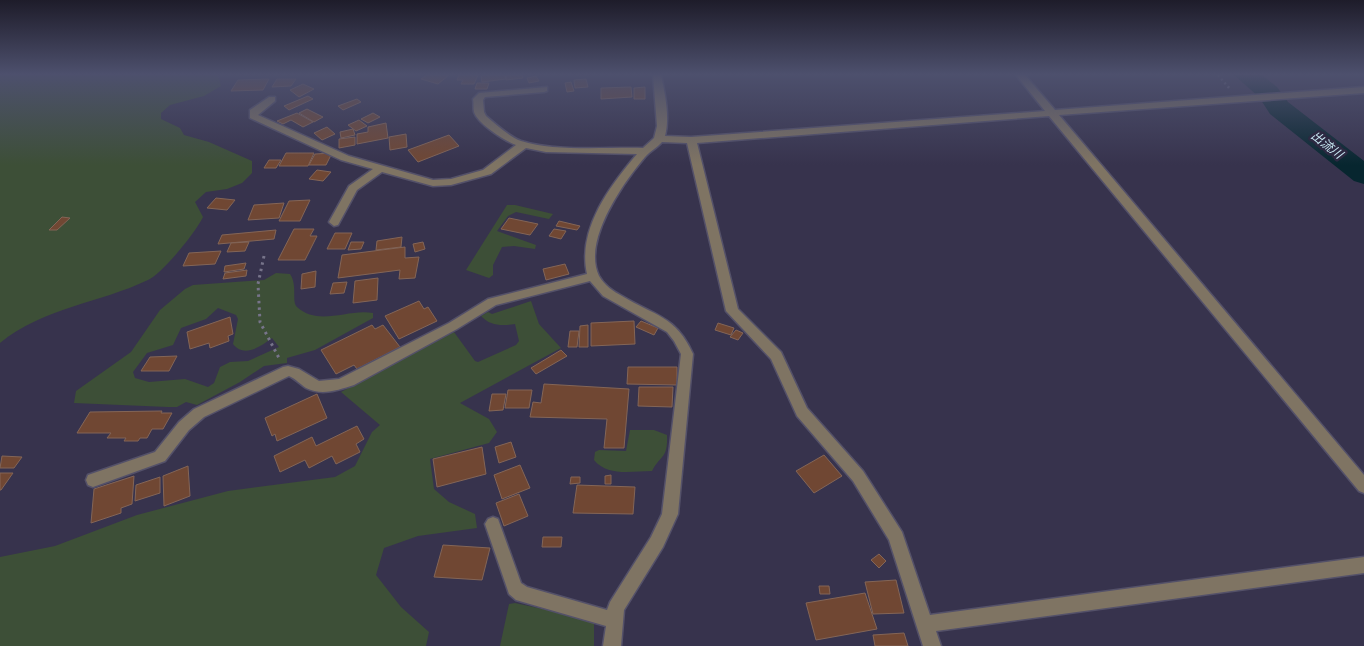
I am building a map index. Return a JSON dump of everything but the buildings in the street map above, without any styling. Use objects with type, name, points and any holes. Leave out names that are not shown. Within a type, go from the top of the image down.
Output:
[{"type":"street","points":[[263,105],[253,112],[253,116],[299,135],[329,152],[433,183],[451,182],[494,168],[523,145]]},
{"type":"street","points":[[478,105],[479,112],[483,118],[506,137],[523,145],[546,149],[644,152]]},
{"type":"street","points":[[612,646],[613,620],[620,600],[657,542],[670,514],[687,354],[681,340],[671,329],[608,293],[598,285],[593,276],[589,259],[590,248],[604,207],[623,177],[644,152],[659,139],[662,121],[660,105]]},
{"type":"street","points":[[1046,105],[1364,486]]},
{"type":"street","points":[[659,139],[691,140],[1159,105]]},
{"type":"street","points":[[691,140],[732,311],[776,356],[802,412],[858,476],[896,537],[932,646]]},
{"type":"street","points":[[334,222],[353,188],[381,168]]},
{"type":"street","points":[[93,480],[160,457],[184,426],[199,413],[288,371],[297,372],[310,384],[321,387],[336,386],[453,326],[492,302],[593,276]]},
{"type":"street","points":[[493,524],[515,588],[522,594],[613,620]]},
{"type":"street","points":[[925,624],[1364,565]]},
{"type":"path","points":[[264,256],[258,284],[260,322],[288,371]]},
{"type":"green space","points":[[0,105],[170,105],[161,113],[161,119],[180,128],[184,135],[209,142],[252,161],[252,173],[242,183],[227,189],[206,192],[195,202],[203,217],[178,252],[154,276],[130,288],[34,322],[16,331],[0,343]]},
{"type":"green space","points":[[507,205],[515,205],[553,214],[549,219],[516,212],[508,216],[497,231],[536,245],[535,249],[514,246],[502,247],[493,265],[493,275],[489,278],[466,270]]},
{"type":"green space","points":[[276,273],[290,274],[294,283],[295,304],[306,313],[315,316],[334,316],[364,312],[373,313],[373,318],[315,350],[287,358],[287,363],[264,366],[240,382],[197,405],[186,402],[177,407],[74,403],[76,391],[131,352],[160,310],[185,289],[193,285],[264,280]],"holes":[[[218,308],[236,315],[238,319],[233,344],[237,348],[247,351],[252,350],[272,338],[279,347],[248,361],[230,362],[220,367],[214,383],[208,387],[185,379],[149,382],[135,378],[133,372],[147,353],[173,345],[181,328],[206,319]]]},
{"type":"green space","points":[[531,301],[539,324],[561,348],[460,403],[489,419],[497,432],[489,443],[430,459],[434,489],[449,502],[475,514],[477,528],[418,536],[384,548],[376,575],[401,607],[429,632],[426,646],[0,646],[0,557],[55,546],[137,515],[228,491],[335,477],[355,466],[372,432],[380,425],[341,392],[454,332],[475,361],[478,362],[516,345],[519,341],[515,324],[505,325],[488,322],[481,316],[488,312],[492,314]]},
{"type":"green space","points":[[630,430],[654,430],[667,435],[665,452],[652,471],[613,471],[606,469],[594,460],[595,452],[599,450],[626,451]]},
{"type":"green space","points":[[515,603],[594,620],[594,646],[500,646],[509,604]]},
{"type":"waterway","name":"出流川","points":[[1277,105],[1364,175]]}]
